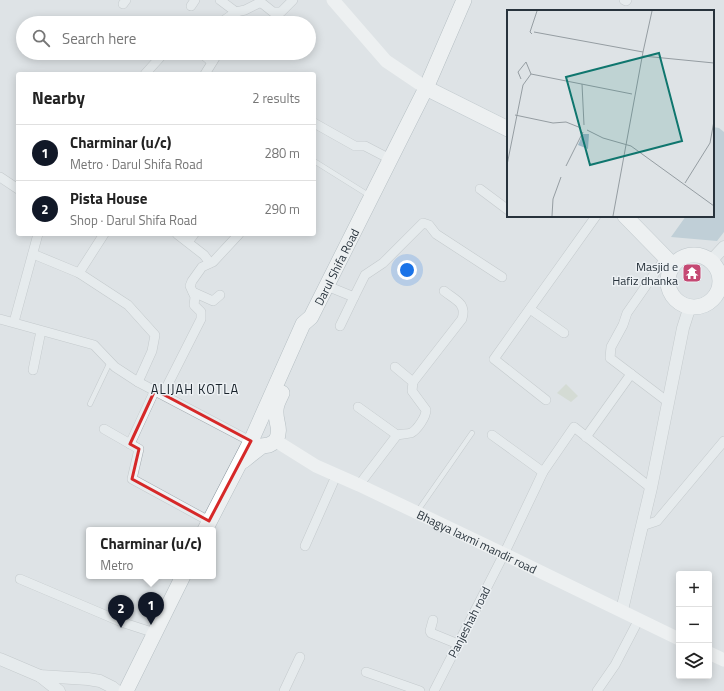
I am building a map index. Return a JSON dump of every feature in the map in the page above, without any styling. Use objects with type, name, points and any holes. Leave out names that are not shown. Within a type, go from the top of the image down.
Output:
[{"type":"main road","points":[[333,0],[386,61],[426,88],[507,128]]},
{"type":"main road","name":"Darul Shifa Road","points":[[263,443],[303,324],[311,318],[426,88],[464,0]]},
{"type":"main road","points":[[627,217],[669,261],[668,287],[673,296],[680,303],[690,306],[700,306],[720,298],[719,274],[715,265],[711,261],[698,255],[688,255],[669,261]]},
{"type":"main road","points":[[207,526],[239,463],[279,431],[276,418],[276,408],[310,329],[311,318]]},
{"type":"main road","name":"Bhagya laxmi mandir road","points":[[263,443],[359,485],[622,610],[676,638]]},
{"type":"main road","points":[[126,691],[182,579]]},
{"type":"main road","points":[[712,654],[724,660]]},
{"type":"street","points":[[220,0],[236,12]]},
{"type":"street","points":[[230,16],[236,12],[246,10],[259,3],[263,4],[273,12],[281,12],[293,0]]},
{"type":"street","points":[[235,16],[236,12]]},
{"type":"street","points":[[147,72],[158,60]]},
{"type":"street","points":[[207,72],[212,62],[210,60]]},
{"type":"street","points":[[316,125],[354,146],[365,146],[390,159]]},
{"type":"street","points":[[0,177],[16,188]]},
{"type":"street","points":[[480,189],[507,209]]},
{"type":"street","points":[[546,400],[494,359],[595,217]]},
{"type":"street","points":[[340,326],[365,275],[383,263],[423,223],[429,225],[436,234],[502,277]]},
{"type":"street","points":[[14,322],[38,236]]},
{"type":"street","points":[[79,273],[103,236]]},
{"type":"street","points":[[180,236],[204,255],[210,263]]},
{"type":"street","points":[[188,242],[192,236]]},
{"type":"street","points":[[130,444],[201,319],[201,312],[194,305],[193,292],[190,286],[192,281],[202,267],[213,262],[237,236]]},
{"type":"street","points":[[711,261],[724,247]]},
{"type":"street","points":[[33,254],[79,273],[128,305],[155,335],[152,351],[138,382]]},
{"type":"street","points":[[668,402],[610,358],[611,347],[623,325],[627,313],[669,261]]},
{"type":"street","points":[[327,286],[354,297]]},
{"type":"street","points":[[359,485],[397,435],[414,430],[426,414],[425,408],[417,399],[412,390],[413,382],[462,319],[464,312],[462,305],[444,291]]},
{"type":"street","points":[[193,292],[212,301],[220,295]]},
{"type":"street","points":[[622,610],[651,488],[683,328],[690,306]]},
{"type":"street","points":[[530,308],[564,333]]},
{"type":"street","points":[[0,319],[94,345],[115,367],[138,382],[263,443]]},
{"type":"street","points":[[33,370],[41,331]]},
{"type":"street","points":[[395,367],[413,382]]},
{"type":"street","points":[[631,374],[586,437],[651,488]]},
{"type":"street","points":[[358,407],[397,435]]},
{"type":"street","name":"Panjeshah road","points":[[434,691],[504,554],[543,472],[574,427],[586,437]]},
{"type":"street","points":[[104,428],[139,449],[132,480],[207,526]]},
{"type":"street","points":[[492,435],[543,472]]},
{"type":"street","points":[[642,526],[657,521],[724,441]]},
{"type":"street","points":[[305,546],[336,476]]},
{"type":"street","points":[[20,579],[124,623],[155,633]]},
{"type":"street","points":[[433,620],[430,630],[431,634],[458,644]]},
{"type":"street","points":[[597,691],[615,665],[639,620]]},
{"type":"street","points":[[284,691],[300,657]]},
{"type":"street","points":[[0,659],[40,676],[59,691]]},
{"type":"street","points":[[366,672],[420,691]]},
{"type":"street","points":[[40,676],[88,678],[100,681],[112,687],[116,691]]},
{"type":"lane","points":[[316,162],[371,197]]},
{"type":"lane","points":[[90,404],[110,362]]},
{"type":"lane","points":[[416,512],[472,433]]},
{"type":"highlighted area","points":[[155,390],[251,441],[209,521],[132,479],[139,449],[130,444]]},
{"type":"green space","points":[[566,384],[578,396],[571,402],[557,393]]},
{"type":"water","points":[[714,127],[719,128],[724,132],[724,232],[717,241],[671,237],[685,217],[714,217]]},
{"type":"place","name":"Masjid e Hafiz dhanka","points":[[692,273]]},
{"type":"place","name":"Charminar (u/c)","points":[[151,625]]},
{"type":"place","name":"Pista House","points":[[121,628]]},
{"type":"district","name":"ALIJAH KOTLA","points":[[195,389]]}]
